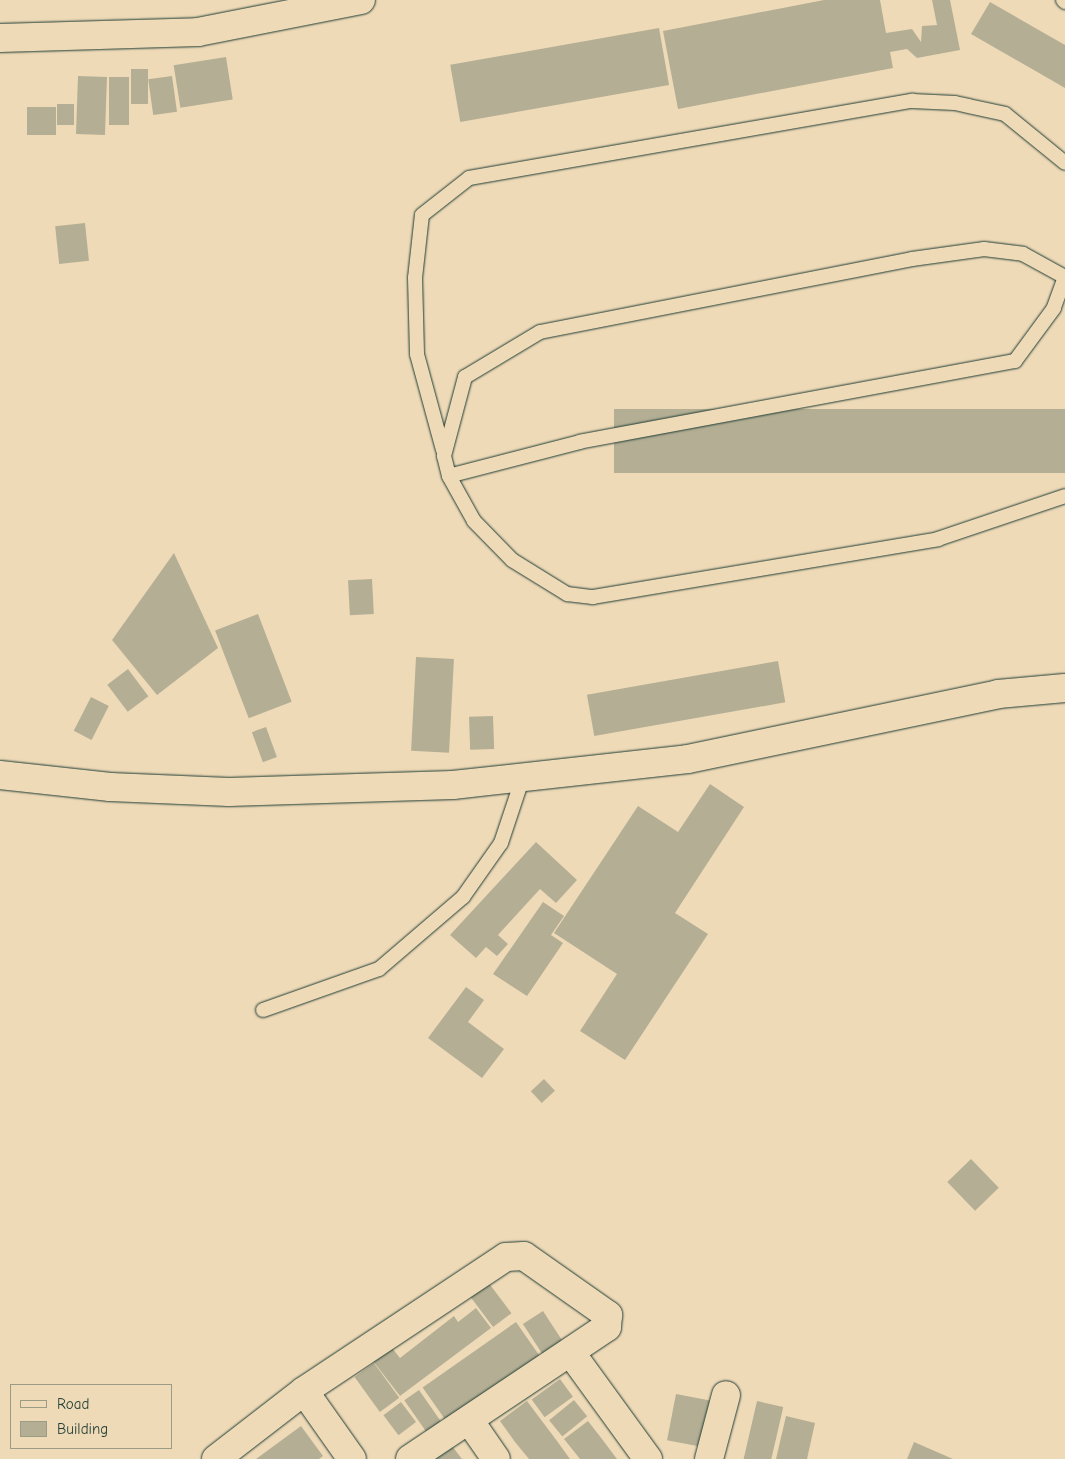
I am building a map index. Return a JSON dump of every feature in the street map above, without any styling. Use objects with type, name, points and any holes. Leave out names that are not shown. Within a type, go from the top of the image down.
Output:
[{"type":"street","points":[[0,38],[198,32],[360,0]]},
{"type":"street","points":[[0,775],[110,787],[229,792],[522,780],[688,759],[998,694],[1065,688]]},
{"type":"street","points":[[216,1459],[304,1392],[515,1254],[524,1256],[608,1315],[607,1327],[571,1353],[410,1459]]},
{"type":"street","points":[[571,1353],[648,1459]]},
{"type":"street","points":[[304,1392],[352,1459]]},
{"type":"street","points":[[709,1459],[726,1395]]},
{"type":"street","points":[[469,1420],[496,1459]]},
{"type":"lane","points":[[1065,163],[1004,114],[955,103],[912,101],[469,178],[422,215],[415,278],[417,354],[449,476],[474,520],[512,560],[567,594],[592,597],[938,539],[1065,496]]},
{"type":"lane","points":[[444,456],[465,377],[540,332],[912,259],[984,249],[1023,254],[1065,277],[1054,308],[1015,360],[580,442],[449,476]]},
{"type":"lane","points":[[263,1010],[379,968],[463,896],[501,844],[522,780]]},
{"type":"building","points":[[824,0],[880,0],[886,33],[912,29],[921,42],[922,26],[937,25],[932,0],[950,0],[960,50],[917,58],[907,49],[890,52],[893,68],[678,109],[663,31]]},
{"type":"building","points":[[990,2],[1065,45],[1065,88],[971,34]]},
{"type":"building","points":[[659,28],[669,85],[460,122],[450,65]]},
{"type":"building","points":[[226,57],[233,99],[180,108],[174,65]]},
{"type":"building","points":[[131,69],[148,69],[148,104],[131,104]]},
{"type":"building","points":[[78,76],[107,77],[105,135],[76,134]]},
{"type":"building","points":[[172,76],[177,112],[153,115],[148,79]]},
{"type":"building","points":[[109,77],[129,77],[129,125],[109,125]]},
{"type":"building","points":[[57,104],[74,104],[74,125],[57,125]]},
{"type":"building","points":[[27,107],[56,107],[56,135],[27,135]]},
{"type":"building","points":[[85,223],[89,261],[59,264],[55,226]]},
{"type":"building","points":[[614,409],[1065,409],[1065,473],[614,473]]},
{"type":"building","points":[[174,553],[218,648],[157,695],[112,640]]},
{"type":"building","points":[[372,579],[374,614],[350,615],[348,580]]},
{"type":"building","points":[[258,614],[292,702],[249,718],[215,630]]},
{"type":"building","points":[[416,657],[454,659],[449,753],[411,751]]},
{"type":"building","points":[[778,661],[785,702],[594,736],[587,695]]},
{"type":"building","points":[[128,669],[148,696],[128,712],[107,685]]},
{"type":"building","points":[[91,697],[109,706],[92,740],[74,731]]},
{"type":"building","points":[[493,716],[494,749],[470,750],[469,717]]},
{"type":"building","points":[[266,727],[277,757],[263,762],[252,732]]},
{"type":"building","points":[[710,784],[744,807],[675,913],[708,934],[625,1060],[580,1031],[617,974],[554,933],[638,806],[678,832]]},
{"type":"building","points":[[536,842],[577,880],[556,903],[540,889],[498,935],[508,944],[497,956],[486,947],[476,958],[450,935]]},
{"type":"building","points":[[543,902],[564,916],[551,935],[563,943],[527,996],[493,974]]},
{"type":"building","points":[[466,987],[484,1000],[468,1022],[504,1049],[482,1078],[428,1038]]},
{"type":"building","points":[[544,1079],[555,1091],[542,1103],[531,1091]]},
{"type":"building","points":[[971,1159],[999,1188],[975,1211],[947,1182]]},
{"type":"building","points":[[488,1282],[511,1313],[493,1327],[470,1296]]},
{"type":"building","points":[[476,1308],[491,1328],[400,1396],[373,1361],[392,1348],[400,1358],[454,1316],[458,1322]]},
{"type":"building","points":[[543,1311],[565,1345],[545,1358],[523,1324]]},
{"type":"building","points":[[516,1322],[540,1356],[447,1422],[423,1387]]},
{"type":"building","points":[[374,1363],[399,1398],[380,1412],[355,1377]]},
{"type":"building","points":[[560,1379],[573,1397],[545,1417],[532,1400]]},
{"type":"building","points":[[419,1390],[441,1421],[426,1431],[404,1400]]},
{"type":"building","points":[[676,1394],[711,1401],[702,1447],[667,1440]]},
{"type":"building","points":[[574,1400],[587,1416],[562,1436],[549,1420]]},
{"type":"building","points":[[527,1401],[570,1459],[529,1459],[515,1442],[500,1421]]},
{"type":"building","points":[[757,1401],[783,1407],[771,1459],[744,1459]]},
{"type":"building","points":[[401,1402],[416,1422],[398,1435],[383,1415]]},
{"type":"building","points":[[786,1416],[815,1423],[807,1459],[776,1459]]},
{"type":"building","points":[[588,1421],[617,1459],[580,1459],[564,1439]]},
{"type":"building","points":[[301,1426],[323,1456],[319,1459],[256,1459]]},
{"type":"building","points":[[914,1442],[953,1459],[907,1459]]},
{"type":"building","points":[[452,1446],[462,1459],[434,1459]]}]
